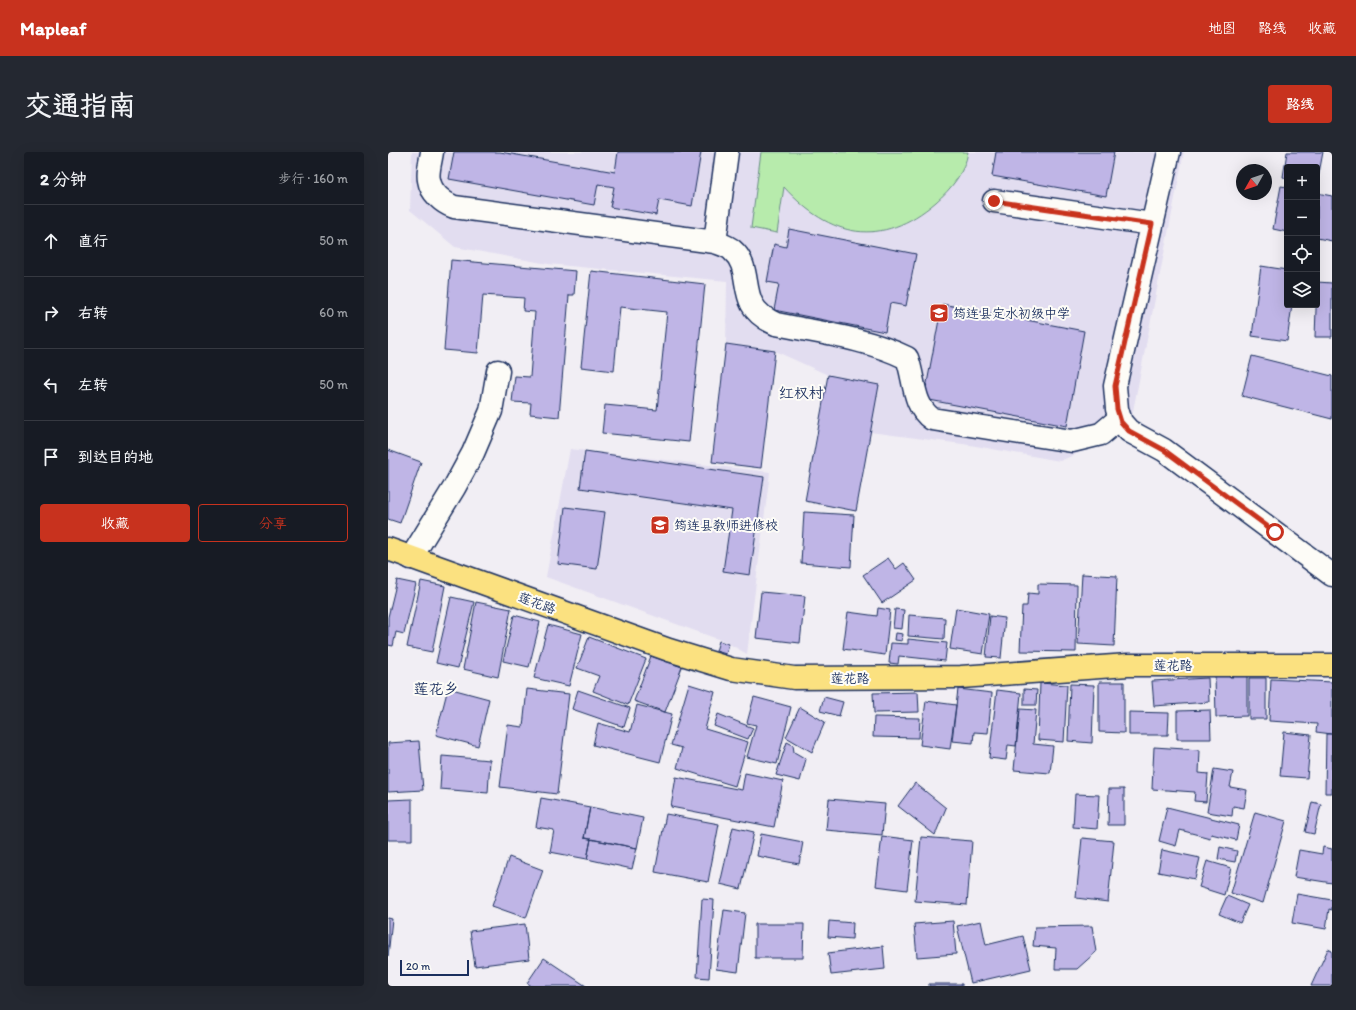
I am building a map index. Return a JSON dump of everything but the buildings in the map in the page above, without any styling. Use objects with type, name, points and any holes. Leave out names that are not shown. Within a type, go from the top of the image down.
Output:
[{"type":"main road","name":"莲花路","points":[[388,550],[669,650],[731,668],[794,678],[961,677],[1128,665],[1332,665]]},
{"type":"street","points":[[432,152],[428,180],[434,193],[445,204],[450,206],[467,210],[715,242],[731,248],[739,256],[752,304],[763,318],[776,324],[860,340],[888,349],[907,358],[913,373],[916,398],[925,414],[932,419],[1072,441],[1101,434],[1120,418]]},
{"type":"street","points":[[715,242],[727,152]]},
{"type":"street","points":[[1169,152],[1115,386],[1117,409],[1120,418],[1129,431],[1164,450],[1332,575]]},
{"type":"street","points":[[994,201],[1152,224]]},
{"type":"street","points":[[411,558],[454,488],[473,453],[492,411],[498,371]]},
{"type":"shaded area","name":"筠连县定水初级中学","points":[[412,152],[1184,152],[1129,431],[1060,461],[970,445],[870,432],[878,385],[828,375],[775,351],[726,344],[727,281],[548,264],[455,247],[410,210]]},
{"type":"shaded area","name":"筠连县教师进修校","points":[[570,449],[770,472],[747,654],[726,642],[546,577]]},
{"type":"green space","points":[[761,152],[968,152],[961,173],[947,192],[916,217],[896,227],[876,231],[857,231],[838,227],[819,217],[801,204],[784,187],[777,233],[751,228]]},
{"type":"place","name":"筠连县定水初级中学","points":[[939,313]]},
{"type":"place","name":"筠连县教师进修校","points":[[660,525]]},
{"type":"district","name":"红权村","points":[[801,393]]},
{"type":"district","name":"莲花乡","points":[[436,689]]},
{"type":"route","points":[[994,201],[1152,224],[1115,386],[1117,409],[1121,422],[1129,431],[1164,450],[1275,532]]}]
